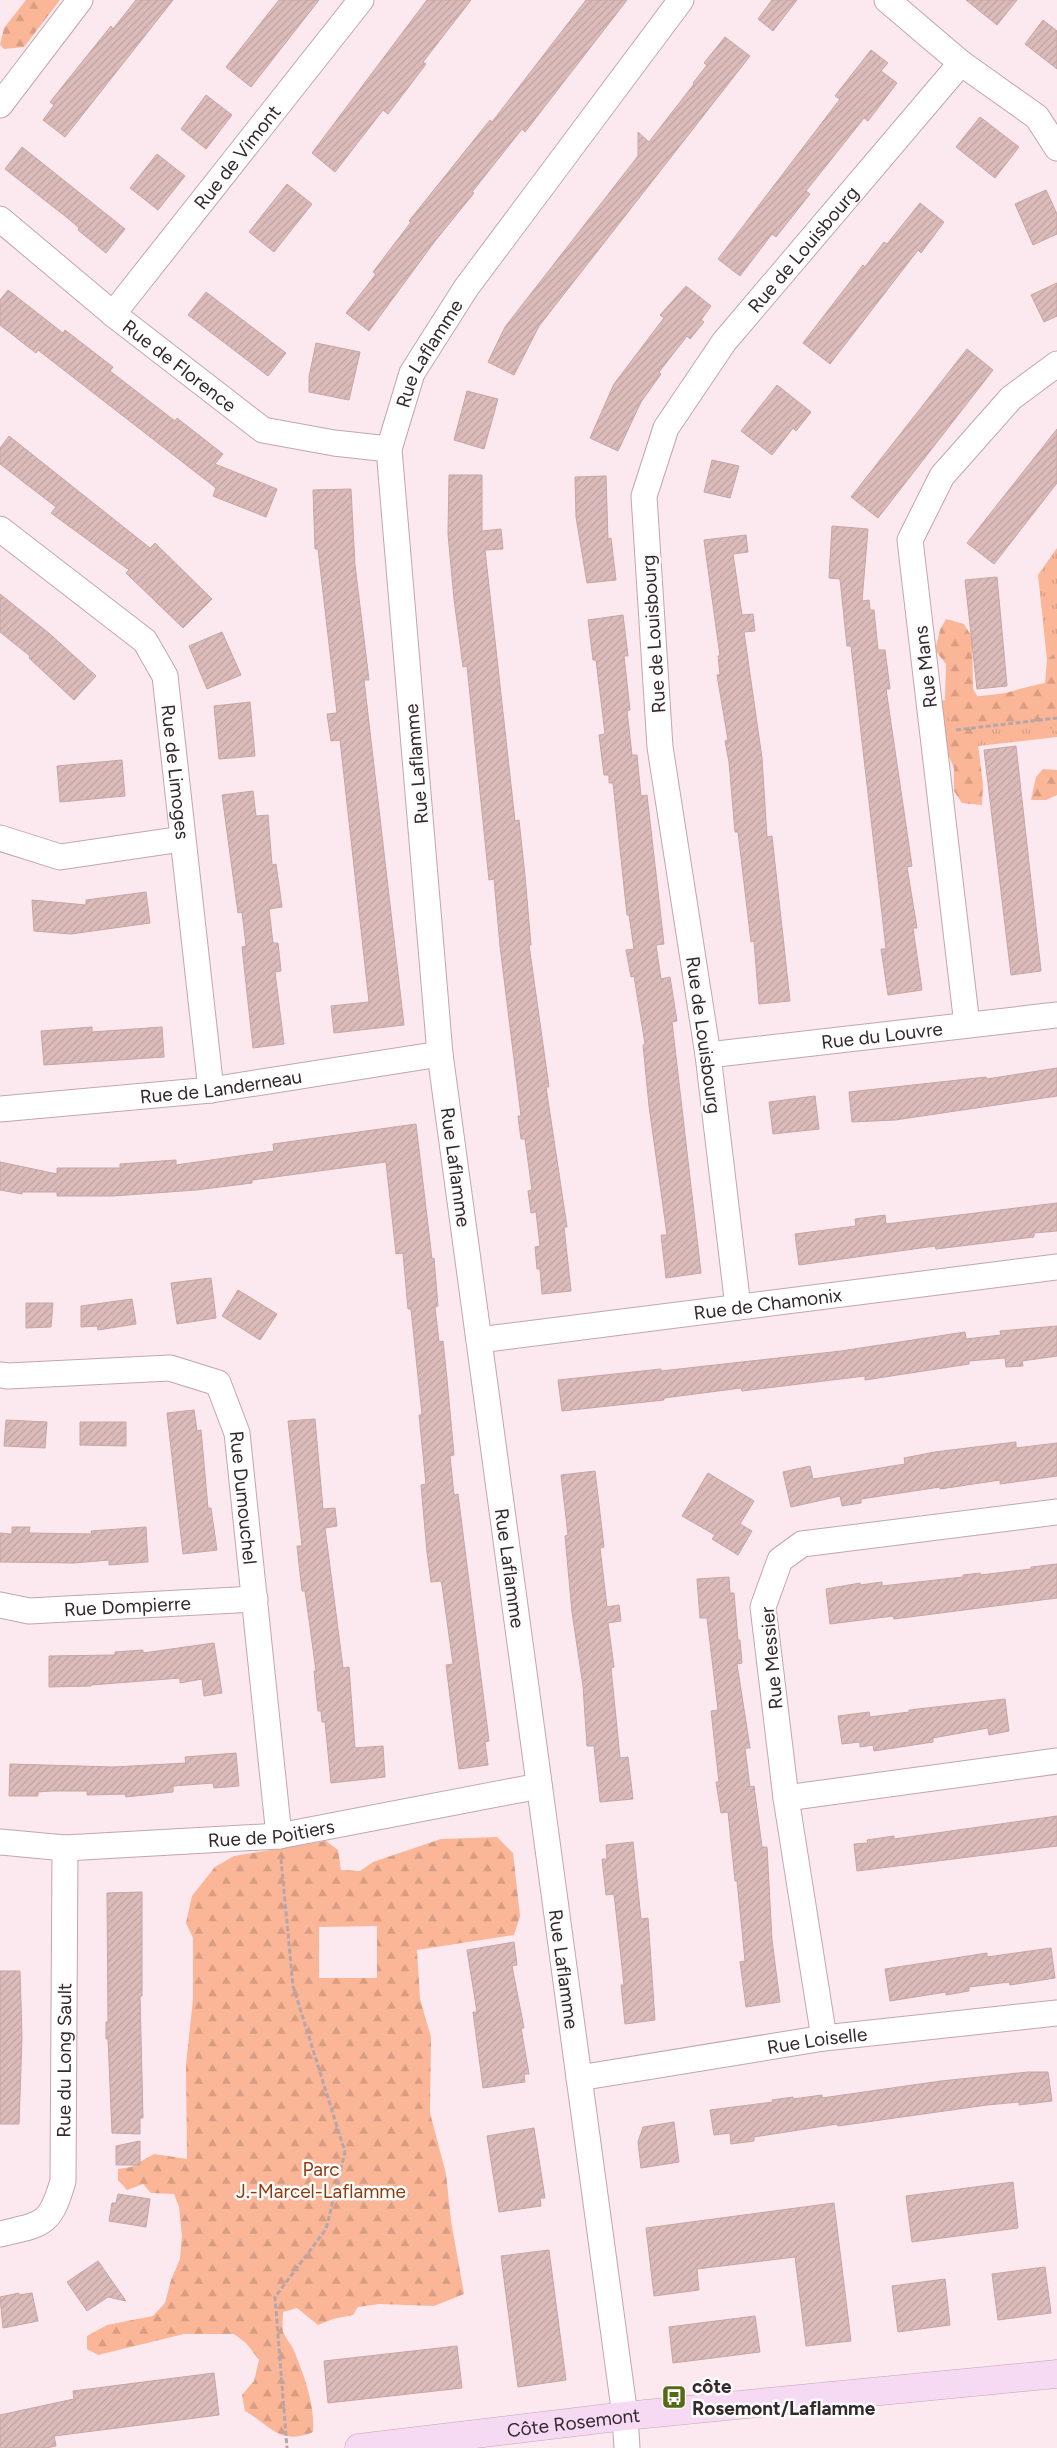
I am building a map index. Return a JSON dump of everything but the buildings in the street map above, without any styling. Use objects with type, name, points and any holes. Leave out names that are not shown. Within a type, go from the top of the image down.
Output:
[{"type":"street","points":[[0,105],[80,0]]},
{"type":"street","name":"Rue de Vimont","points":[[113,314],[361,0]]},
{"type":"street","name":"Rue Laflamme","points":[[627,2448],[625,2416],[440,1054],[389,449],[412,373],[466,288],[681,0]]},
{"type":"street","points":[[887,0],[961,63],[1037,117],[1057,148]]},
{"type":"street","name":"Rue de Louisbourg","points":[[738,1307],[708,1055],[660,747],[644,496],[666,428],[724,342],[961,63]]},
{"type":"street","name":"Rue de Florence","points":[[0,219],[113,314],[263,430],[334,443],[389,449]]},
{"type":"street","name":"Rue Mans","points":[[968,1025],[910,540],[942,476],[1011,398],[1057,364]]},
{"type":"street","name":"Rue de Limoges","points":[[0,529],[145,641],[165,676],[211,1090]]},
{"type":"street","points":[[0,838],[60,857],[182,839]]},
{"type":"street","name":"Rue du Louvre","points":[[708,1055],[1057,1015]]},
{"type":"street","name":"Rue de Landerneau","points":[[0,1109],[211,1090],[440,1054]]},
{"type":"street","name":"Rue de Chamonix","points":[[479,1340],[1057,1267]]},
{"type":"street","name":"Rue Dumouchel","points":[[0,1375],[170,1368],[218,1383],[237,1433],[279,1836]]},
{"type":"street","name":"Rue Messier","points":[[824,2038],[786,1798],[763,1607],[780,1560],[802,1544],[1057,1512]]},
{"type":"street","name":"Rue Dompierre","points":[[0,1605],[29,1611],[255,1599]]},
{"type":"street","points":[[786,1798],[1057,1761]]},
{"type":"street","name":"Rue de Poitiers","points":[[0,1842],[65,1848],[279,1836],[539,1786]]},
{"type":"street","name":"Rue du Long Sault","points":[[0,2234],[41,2224],[56,2205],[63,2181],[65,1848]]},
{"type":"street","name":"Rue Loiselle","points":[[579,2078],[824,2038],[1057,2013]]},
{"type":"street","name":"Côte Rosemont","points":[[359,2448],[625,2416],[1057,2374]]},
{"type":"path","points":[[933,733],[1057,718]]},
{"type":"path","points":[[279,1836],[293,1986],[345,2152],[326,2229],[275,2297],[287,2448]]},
{"type":"green space","points":[[26,0],[60,0],[24,47],[4,49],[0,45],[4,28]]},
{"type":"green space","points":[[1057,548],[1057,737],[935,751],[929,702],[1050,688],[1038,575]]},
{"type":"green space","points":[[946,619],[964,624],[972,637],[973,689],[979,699],[1045,683],[1047,660],[1057,651],[1057,733],[1055,729],[1015,723],[997,725],[977,735],[983,785],[982,805],[962,803],[954,791],[954,768],[946,750],[950,725],[945,698],[946,664],[935,650],[940,630]]},
{"type":"green space","points":[[1043,769],[1057,770],[1057,795],[1046,800],[1031,800],[1036,777]]},
{"type":"green space","name":"Parc J.-Marcel-Laflamme","points":[[497,1837],[513,1853],[520,1916],[514,1935],[417,1950],[420,1999],[431,2037],[430,2113],[446,2174],[451,2221],[464,2294],[434,2306],[379,2304],[358,2307],[353,2315],[333,2319],[318,2325],[297,2308],[283,2312],[283,2332],[294,2350],[302,2372],[312,2412],[313,2432],[302,2436],[292,2437],[276,2432],[245,2411],[242,2395],[254,2381],[259,2360],[246,2343],[234,2334],[184,2334],[98,2355],[87,2349],[87,2336],[107,2325],[153,2316],[165,2303],[171,2280],[180,2259],[182,2236],[179,2207],[174,2194],[151,2193],[143,2184],[127,2190],[118,2180],[118,2169],[131,2167],[154,2154],[187,2159],[186,2065],[193,1999],[193,1938],[186,1923],[192,1896],[215,1867],[234,1856],[326,1841],[338,1850],[341,1870],[360,1871],[373,1862],[441,1839]],"holes":[[[377,1926],[377,1978],[319,1978],[319,1927]]]},
{"type":"place","name":"côte Rosemont/Laflamme","points":[[674,2397]]}]
